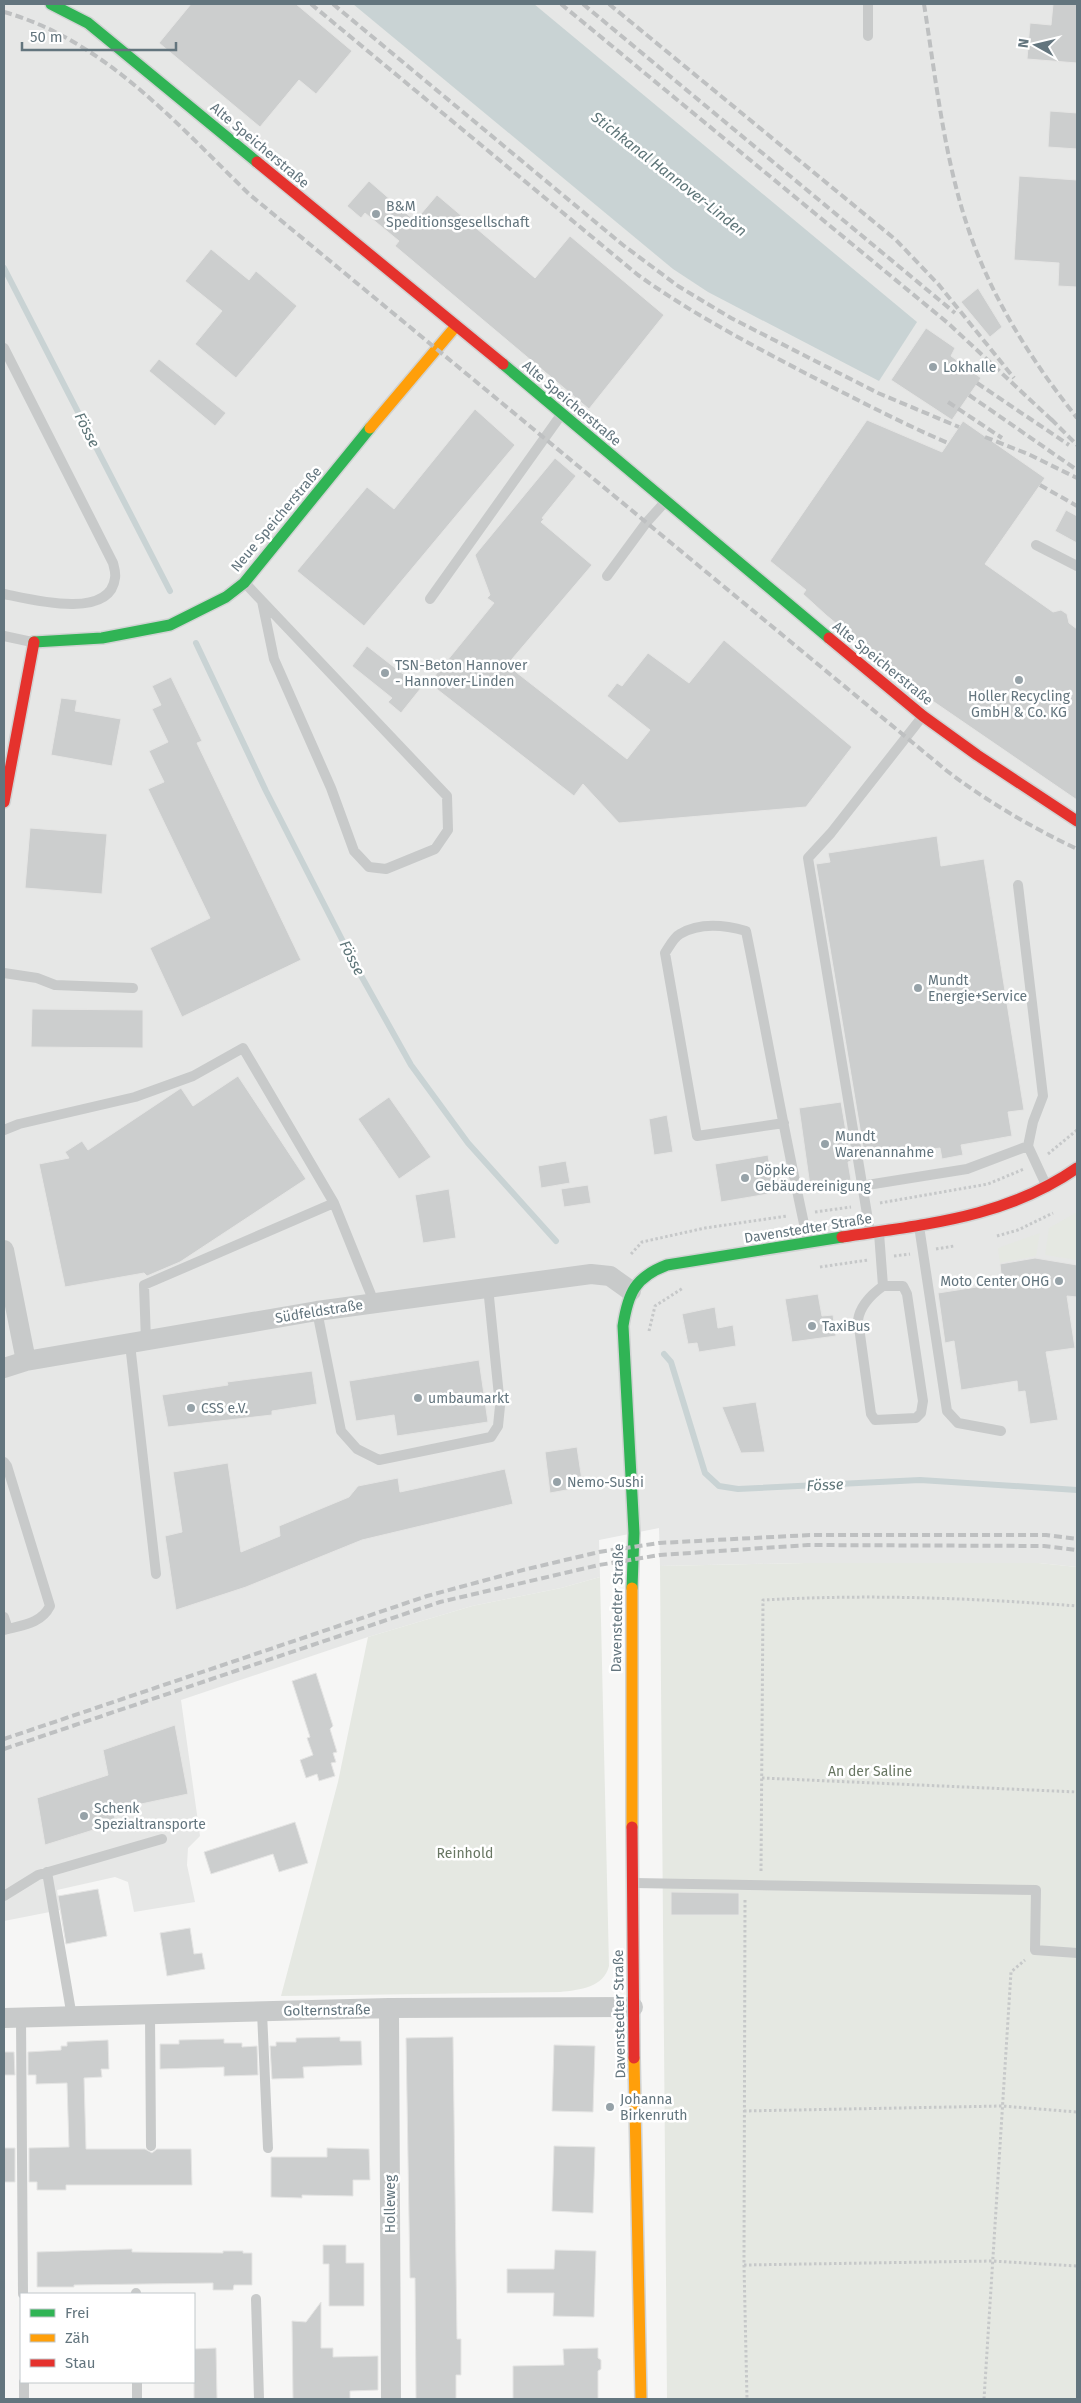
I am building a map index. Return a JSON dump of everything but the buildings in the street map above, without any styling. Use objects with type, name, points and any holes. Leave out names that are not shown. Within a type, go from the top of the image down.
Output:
[{"type":"street","name":"Alte Speicherstraße","points":[[51,4],[88,23],[456,326],[923,716],[977,755],[1077,821]]},
{"type":"street","name":"Neue Speicherstraße","points":[[33,642],[102,638],[170,625],[226,597],[244,583],[400,391],[425,365],[456,326]]},
{"type":"street","points":[[4,802],[33,642]]},
{"type":"street","name":"Davenstedter Straße","points":[[641,2399],[634,2007],[631,1630],[634,1533],[623,1326],[625,1309],[631,1291],[650,1270],[667,1265],[964,1218],[1003,1208],[1048,1188],[1077,1168]]},
{"type":"street","points":[[4,1250],[5,1272],[26,1362]]},
{"type":"street","name":"Südfeldstraße","points":[[4,1368],[26,1362],[317,1311],[591,1274],[610,1276],[631,1291]]},
{"type":"street","name":"Golternstraße","points":[[12,2018],[389,2008],[634,2007]]},
{"type":"street","name":"Holleweg","points":[[389,2008],[391,2399]]},
{"type":"lane","points":[[868,4],[868,36]]},
{"type":"lane","points":[[4,348],[113,563],[115,579],[109,591],[94,602],[58,605],[4,594]]},
{"type":"lane","points":[[430,599],[562,414]]},
{"type":"lane","points":[[607,576],[646,523],[666,501]]},
{"type":"lane","points":[[1036,545],[1077,566]]},
{"type":"lane","points":[[244,583],[262,601],[447,796],[448,830],[435,849],[386,869],[369,867],[354,851],[330,788],[274,659],[262,601]]},
{"type":"lane","name":"Neue Speicherstraße","points":[[4,636],[33,642]]},
{"type":"lane","points":[[883,1286],[874,1232],[860,1186],[808,858],[832,833],[923,716]]},
{"type":"lane","points":[[1018,885],[1043,1096],[1033,1122],[1028,1146],[1048,1188]]},
{"type":"lane","points":[[784,1123],[697,1136],[666,953],[679,934],[705,926],[719,925],[746,930],[808,1243]]},
{"type":"lane","points":[[4,974],[37,978],[55,985],[133,988]]},
{"type":"lane","points":[[4,1130],[19,1124],[135,1097],[193,1076],[242,1048],[334,1203],[374,1302]]},
{"type":"lane","points":[[860,1186],[967,1168],[1028,1146]]},
{"type":"lane","points":[[156,1574],[138,1343],[144,1284],[334,1203]]},
{"type":"lane","points":[[919,1225],[947,1411],[958,1423],[1000,1431]]},
{"type":"lane","points":[[883,1286],[903,1286],[907,1294],[923,1401],[921,1413],[916,1418],[876,1420],[871,1414],[858,1320],[860,1312],[867,1302],[883,1286]]},
{"type":"lane","points":[[317,1311],[341,1431],[357,1449],[379,1460],[491,1437],[498,1426],[500,1406],[488,1287]]},
{"type":"lane","points":[[4,1462],[7,1466],[50,1606],[45,1616],[40,1620],[6,1630],[4,1617]]},
{"type":"lane","points":[[4,1896],[38,1875],[162,1839]]},
{"type":"lane","points":[[47,1872],[72,2017]]},
{"type":"lane","points":[[633,1883],[1036,1890],[1035,1950],[1077,1953]]},
{"type":"lane","points":[[262,2012],[268,2148]]},
{"type":"lane","points":[[150,2015],[151,2146]]},
{"type":"lane","name":"Golternstraße","points":[[12,2018],[22,2226],[23,2293]]},
{"type":"lane","points":[[256,2299],[258,2399]]},
{"type":"lane","points":[[24,2383],[24,2399]]},
{"type":"lane","points":[[136,2383],[136,2399]]},
{"type":"path","points":[[649,1328],[655,1306]]},
{"type":"path","points":[[761,1884],[763,1600],[826,1597],[980,1599],[1077,1606]]},
{"type":"path","points":[[762,1778],[1077,1792]]},
{"type":"path","points":[[744,1884],[746,2399]]},
{"type":"path","points":[[984,2399],[1011,1972],[1035,1950]]},
{"type":"path","points":[[744,2111],[1002,2106],[1077,2112]]},
{"type":"path","points":[[744,2265],[992,2260],[1077,2266]]},
{"type":"shaded area","points":[[4,4],[1077,4],[1077,1567],[1039,1563],[805,1563],[660,1566],[659,1528],[599,1540],[600,1577],[561,1588],[472,1606],[368,1637],[181,1700],[200,1836],[188,1848],[187,1865],[195,1902],[134,1912],[128,1882],[115,1877],[57,1890],[60,1910],[4,1921]]},
{"type":"green space","points":[[1077,1212],[1077,1260],[1045,1255],[1049,1228]]},
{"type":"green space","points":[[1040,1233],[1036,1256],[1000,1263],[998,1248]]},
{"type":"green space","name":"An der Saline","points":[[805,1563],[1039,1563],[1077,1567],[1077,2399],[667,2399],[660,1566]]},
{"type":"green space","name":"Reinhold","points":[[600,1577],[609,1966],[602,1979],[590,1986],[560,1992],[281,1996],[338,1782],[368,1637],[472,1606],[561,1588]]},
{"type":"water","name":"Stichkanal Hannover-Linden","points":[[353,4],[534,4],[917,322],[879,381],[708,292],[673,269]]},
{"type":"waterway","name":"Fösse","points":[[4,268],[170,591]]},
{"type":"waterway","name":"Fösse","points":[[196,643],[266,791],[354,963],[411,1065],[468,1143],[556,1241]]},
{"type":"waterway","name":"Fösse","points":[[664,1354],[671,1362],[705,1473],[719,1486],[738,1489],[920,1480],[1077,1490]]},
{"type":"railway","points":[[311,4],[638,275],[658,289],[720,327],[784,362],[912,427],[948,443]]},
{"type":"railway","points":[[333,4],[623,245],[678,286],[731,318],[878,393],[959,427]]},
{"type":"railway","points":[[561,4],[949,324],[1055,423]]},
{"type":"railway","points":[[583,4],[955,313]]},
{"type":"railway","points":[[609,4],[896,240],[939,285],[1014,378]]},
{"type":"railway","points":[[924,4],[947,147],[960,203],[969,231],[990,282],[1015,329],[1045,375],[1077,418]]},
{"type":"railway","points":[[4,12],[40,25],[74,42],[106,63],[137,87],[249,194],[947,771],[1010,813],[1077,849]]},
{"type":"railway","points":[[977,383],[1069,445]]},
{"type":"railway","points":[[969,395],[1077,470]]},
{"type":"railway","points":[[948,402],[1002,438]]},
{"type":"railway","points":[[1051,419],[1077,445]]},
{"type":"railway","points":[[985,437],[1028,454],[1077,478]]},
{"type":"railway","points":[[1040,485],[1077,506]]},
{"type":"railway","points":[[4,1739],[427,1596],[599,1552],[659,1543],[810,1535],[1046,1535],[1077,1539]]},
{"type":"railway","points":[[4,1749],[440,1602],[599,1565],[660,1555],[808,1545],[1044,1546],[1077,1550]]},
{"type":"traffic: fast","points":[[51,4],[88,23],[257,162]]},
{"type":"traffic: fast","points":[[503,364],[829,638]]},
{"type":"traffic: fast","points":[[34,642],[102,638],[170,625],[226,597],[244,583],[370,428]]},
{"type":"traffic: fast","points":[[632,1588],[634,1533],[623,1326],[627,1304],[635,1288],[647,1275],[667,1265],[842,1237]]},
{"type":"traffic: slow","points":[[370,428],[456,326]]},
{"type":"traffic: slow","points":[[632,1588],[632,1827]]},
{"type":"traffic: slow","points":[[634,2058],[641,2399]]},
{"type":"traffic: jam","points":[[257,162],[503,364]]},
{"type":"traffic: jam","points":[[829,638],[923,716],[977,755],[1077,821]]},
{"type":"traffic: jam","points":[[4,802],[34,642]]},
{"type":"traffic: jam","points":[[842,1237],[934,1223],[993,1208],[1022,1198],[1050,1185],[1077,1168]]},
{"type":"traffic: jam","points":[[632,1827],[634,2058]]},
{"type":"place","name":"B&M Speditionsgesellschaft","points":[[376,214]]},
{"type":"place","name":"Lokhalle","points":[[933,367]]},
{"type":"place","name":"TSN-Beton Hannover - Hannover-Linden","points":[[385,673]]},
{"type":"place","name":"Holler Recycling GmbH & Co. KG","points":[[1019,680]]},
{"type":"place","name":"Mundt Energie+Service","points":[[918,988]]},
{"type":"place","name":"Mundt Warenannahme","points":[[825,1144]]},
{"type":"place","name":"Döpke Gebäudereinigung","points":[[745,1178]]},
{"type":"place","name":"Moto Center OHG","points":[[1059,1281]]},
{"type":"place","name":"TaxiBus","points":[[812,1326]]},
{"type":"place","name":"umbaumarkt","points":[[418,1398]]},
{"type":"place","name":"CSS e.V.","points":[[191,1408]]},
{"type":"place","name":"Nemo-Sushi","points":[[557,1482]]},
{"type":"place","name":"Schenk Spezialtransporte","points":[[84,1816]]},
{"type":"place","name":"Johanna Birkenruth","points":[[610,2107]]}]
